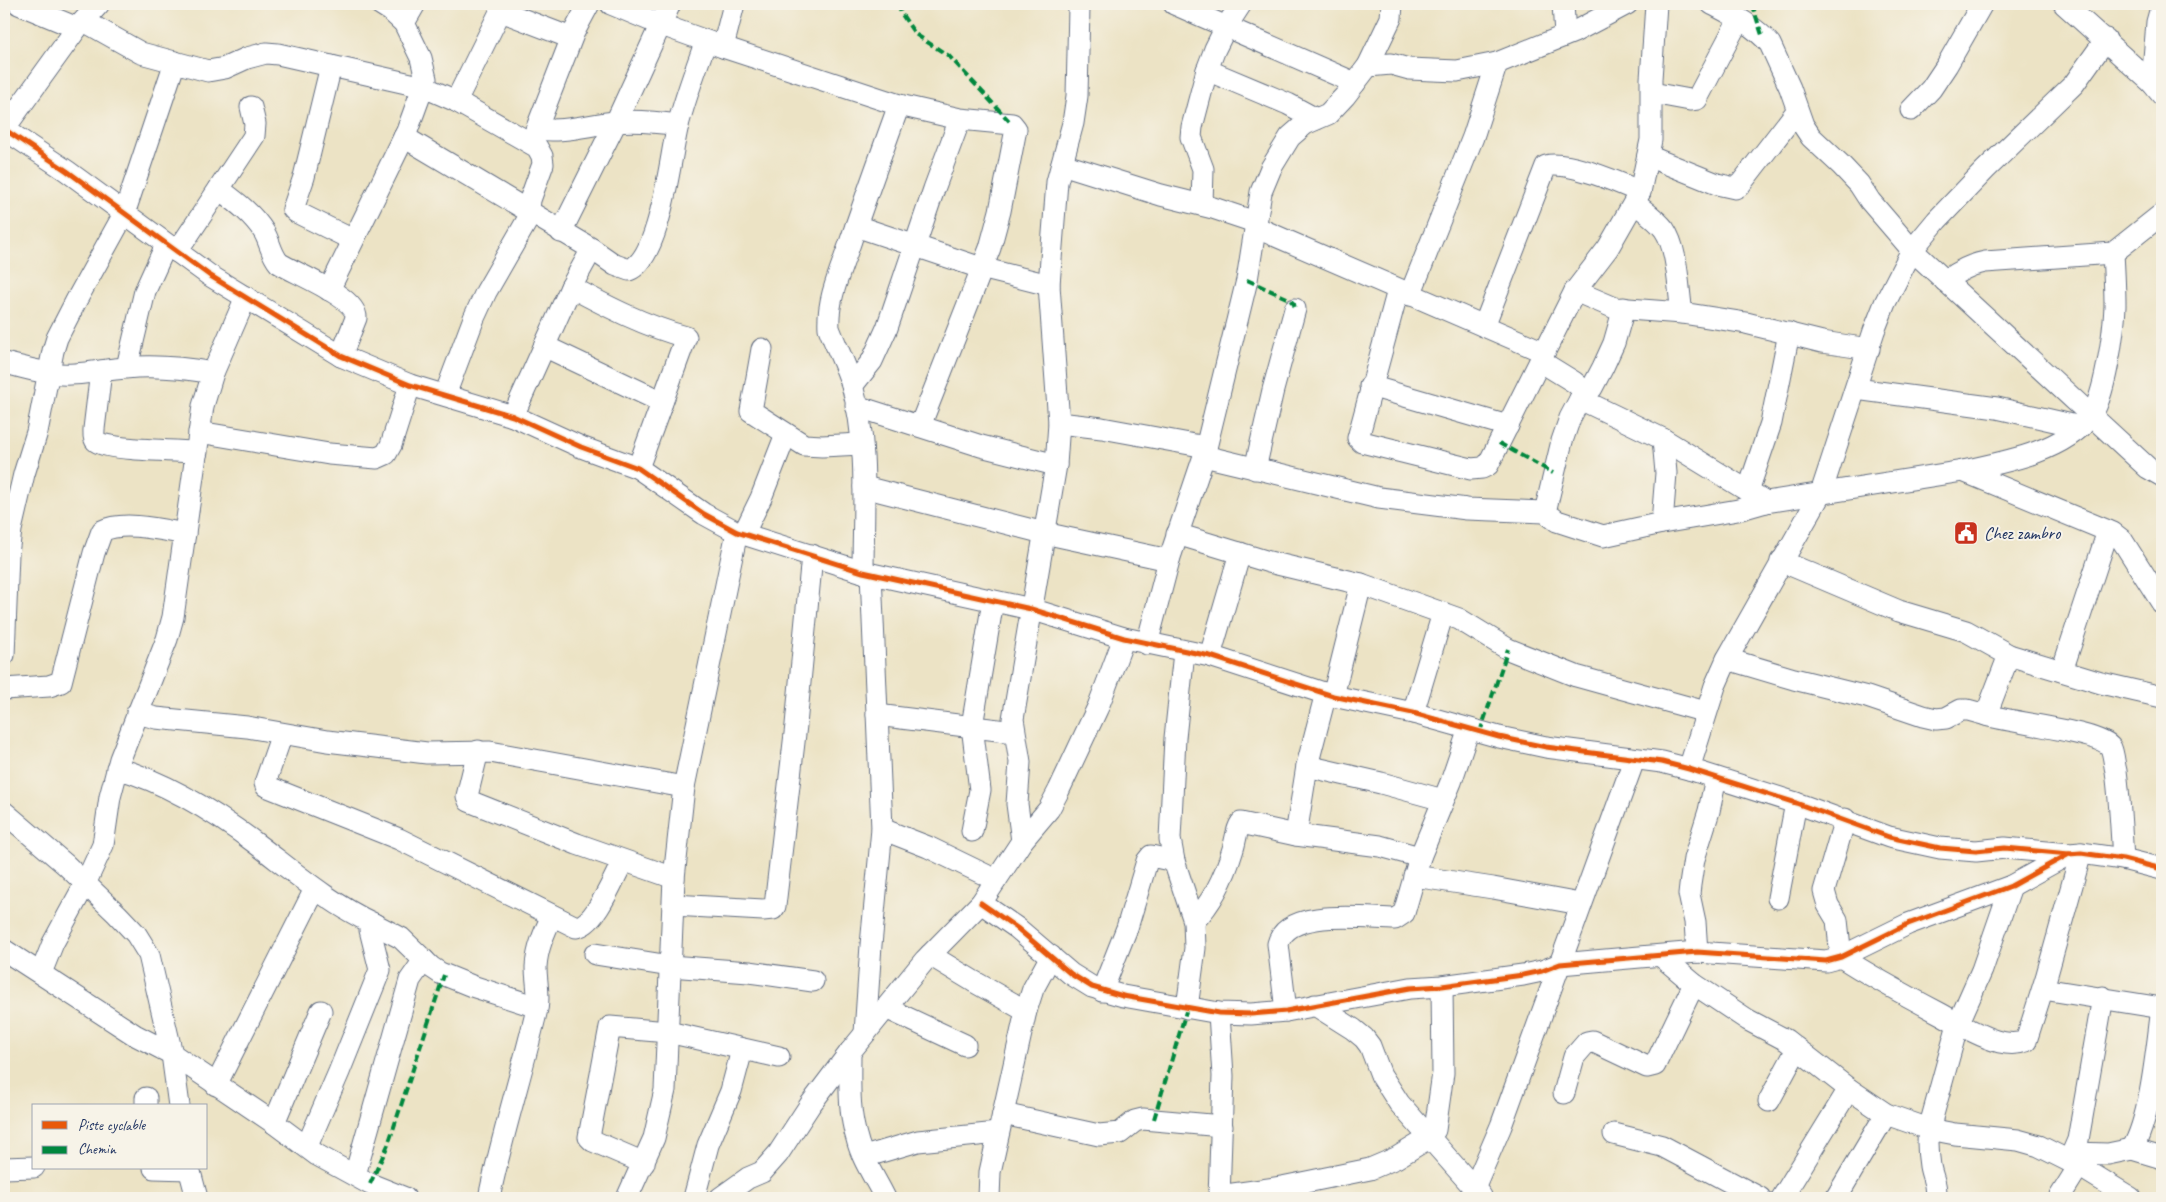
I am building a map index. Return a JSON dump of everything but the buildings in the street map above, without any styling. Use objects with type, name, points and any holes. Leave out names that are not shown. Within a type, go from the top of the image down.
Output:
[{"type":"street","points":[[19,4],[80,25],[141,52],[198,69],[216,71],[247,58],[266,53],[289,56],[424,87],[535,136],[616,122],[643,120],[678,125]]},
{"type":"street","points":[[99,4],[80,25],[4,129],[210,275],[341,356],[410,385],[512,416],[581,447],[638,468],[704,514],[740,532],[867,573],[1031,610],[1147,644],[1210,656],[1329,695],[1413,713],[1469,729],[1546,747],[1634,760],[1662,762],[1689,769],[1845,819],[1889,837],[1940,848],[1976,851],[2005,848],[2075,853],[2123,859],[2162,869]]},
{"type":"street","points":[[329,290],[404,137],[424,87],[426,73],[421,58],[404,24],[391,10],[380,4]]},
{"type":"street","points":[[404,24],[415,4]]},
{"type":"street","points":[[445,395],[474,318],[502,262],[524,228],[530,200],[544,161],[535,136],[571,38],[590,4]]},
{"type":"street","points":[[611,4],[714,44],[899,105],[960,119],[1012,124],[1016,129],[1000,212],[982,268],[920,426]]},
{"type":"street","points":[[561,232],[616,122],[659,24],[670,4]]},
{"type":"street","points":[[404,137],[528,213],[615,264],[629,270],[636,266],[642,258],[657,225],[678,125],[734,4]]},
{"type":"street","points":[[1174,4],[1355,83]]},
{"type":"street","points":[[1202,205],[1203,169],[1191,137],[1207,70],[1226,27],[1241,4]]},
{"type":"street","points":[[1147,644],[1169,560],[1205,451],[1247,280],[1261,192],[1282,148],[1290,137],[1305,124],[1328,114],[1368,66],[1391,18],[1392,4]]},
{"type":"street","points":[[1563,4],[1565,35]]},
{"type":"street","points":[[1368,66],[1391,64],[1409,70],[1457,71],[1497,63],[1579,30],[1627,4]]},
{"type":"street","points":[[1497,63],[1473,137],[1404,292],[1370,386],[1358,436],[1362,442],[1471,469],[1478,469],[1488,465],[1575,291],[1608,248],[1637,198],[1648,156],[1652,121],[1651,79],[1656,4]]},
{"type":"street","points":[[1712,4],[1739,19],[1762,35],[1770,44],[1790,88],[1797,111],[1811,138],[1842,165],[1912,250],[2086,421],[2148,468],[2162,476]]},
{"type":"street","points":[[1911,110],[1931,89],[1982,4]]},
{"type":"street","points":[[2064,4],[2106,40],[2157,89]]},
{"type":"street","points":[[2157,89],[2157,22],[2162,4]]},
{"type":"street","points":[[456,101],[503,7],[571,38]]},
{"type":"street","points":[[1022,841],[1017,804],[1020,762],[1012,718],[1056,465],[1059,423],[1049,285],[1057,182],[1073,123],[1077,96],[1079,7]]},
{"type":"street","points":[[1652,93],[1697,100],[1739,19]]},
{"type":"street","points":[[1689,769],[1706,712],[1727,659],[1821,493],[1885,303],[1912,250],[1936,220],[2074,84],[2106,40]]},
{"type":"street","points":[[4,655],[10,538],[17,501],[37,432],[48,373],[57,338],[124,214],[175,62]]},
{"type":"street","points":[[331,66],[294,209],[296,212],[353,240]]},
{"type":"street","points":[[1207,70],[1288,104],[1316,119]]},
{"type":"street","points":[[865,1033],[882,829],[877,715],[867,573],[861,444],[854,396],[829,328],[828,319],[838,278],[899,105]]},
{"type":"street","points":[[127,368],[145,291],[171,248],[218,189],[254,136],[255,124],[251,107]]},
{"type":"street","points":[[1648,156],[1717,184],[1735,188],[1739,186],[1797,111]]},
{"type":"street","points":[[854,396],[878,349],[950,142],[960,119]]},
{"type":"street","points":[[1062,164],[1202,205],[1255,225],[1484,326],[1542,356],[1574,382],[1584,396],[1663,439],[1757,497]]},
{"type":"street","points":[[1484,326],[1546,166],[1560,165],[1585,171],[1637,198],[1662,228],[1672,248],[1682,312]]},
{"type":"street","points":[[218,189],[257,222],[265,233],[274,256],[279,263],[329,290],[347,302],[356,313],[341,356]]},
{"type":"street","points":[[1945,281],[1958,271],[1971,265],[1985,262],[2113,253],[2162,214]]},
{"type":"street","points":[[856,226],[982,268],[1049,285]]},
{"type":"street","points":[[512,416],[571,287],[592,249]]},
{"type":"street","points":[[1059,423],[1102,428],[1205,451],[1255,469],[1379,498],[1467,509],[1545,512],[1557,521],[1603,536],[1662,523],[1738,510],[1757,497],[1821,493],[1963,472],[2022,458],[2049,446],[2086,421],[2104,384],[2115,307],[2113,253]]},
{"type":"street","points":[[571,287],[614,310],[662,331],[686,337],[638,468]]},
{"type":"street","points":[[1575,291],[1615,308],[1682,312],[1746,323],[1822,342],[1869,348]]},
{"type":"street","points":[[41,973],[53,943],[85,884],[103,845],[110,797],[117,768],[167,639],[173,617],[203,406],[213,373],[246,296]]},
{"type":"street","points":[[1545,512],[1562,441],[1570,418],[1593,385],[1614,343],[1624,308]]},
{"type":"street","points":[[1255,469],[1273,390],[1295,309]]},
{"type":"street","points":[[1757,497],[1789,333]]},
{"type":"street","points":[[544,346],[662,402]]},
{"type":"street","points":[[762,349],[751,411],[800,443],[811,446],[861,444]]},
{"type":"street","points":[[4,363],[48,373],[68,374],[127,368],[172,368],[213,373]]},
{"type":"street","points":[[101,371],[94,437],[97,442],[104,445],[143,450],[198,442],[377,458],[386,454],[391,445],[410,385]]},
{"type":"street","points":[[1370,386],[1508,426]]},
{"type":"street","points":[[1856,388],[2086,421]]},
{"type":"street","points":[[854,396],[920,426],[981,446],[1056,465]]},
{"type":"street","points":[[627,1198],[644,1163],[661,1113],[668,1032],[674,878],[684,787],[740,532],[761,498],[786,434]]},
{"type":"street","points":[[1662,523],[1666,473],[1663,439]]},
{"type":"street","points":[[1963,472],[2108,531],[2122,540],[2162,603]]},
{"type":"street","points":[[864,487],[1044,533],[1169,560]]},
{"type":"street","points":[[4,689],[50,686],[61,682],[94,553],[102,531],[114,527],[144,527],[185,534]]},
{"type":"street","points":[[2062,671],[2108,531]]},
{"type":"street","points":[[1177,534],[1240,554],[1362,584],[1442,612],[1472,625],[1508,649],[1576,676],[1706,712]]},
{"type":"street","points":[[1210,656],[1240,554]]},
{"type":"street","points":[[673,904],[763,910],[772,909],[774,906],[796,725],[812,555]]},
{"type":"street","points":[[1781,561],[1898,611],[1966,631],[2009,655],[2101,683],[2162,697]]},
{"type":"street","points":[[1296,835],[1307,766],[1362,584]]},
{"type":"street","points":[[972,831],[980,790],[972,726],[993,601]]},
{"type":"street","points":[[1413,713],[1442,612]]},
{"type":"street","points":[[720,1198],[748,1178],[762,1172],[778,1154],[810,1105],[865,1033],[930,954],[981,903],[1022,841],[1048,809],[1059,790],[1098,707],[1124,638]]},
{"type":"street","points":[[1184,652],[1175,738],[1170,840],[1174,861],[1194,921],[1195,948],[1187,1008]]},
{"type":"street","points":[[1986,716],[2009,655]]},
{"type":"street","points":[[1727,659],[1794,679],[1867,697],[1936,719],[1946,718],[1961,710],[1968,710],[1986,716],[2089,737],[2107,744],[2111,748],[2113,756],[2119,794],[2123,859]]},
{"type":"street","points":[[137,714],[156,718],[246,727],[282,734],[426,753],[478,751],[533,758],[684,787]]},
{"type":"street","points":[[877,715],[1014,732]]},
{"type":"street","points":[[1286,1010],[1278,947],[1283,934],[1302,922],[1327,917],[1400,918],[1406,910],[1417,867],[1469,729]]},
{"type":"street","points":[[282,734],[265,783],[268,787],[400,839],[576,927],[588,922],[595,913],[623,860]]},
{"type":"street","points":[[478,751],[467,796],[469,801],[674,878]]},
{"type":"street","points":[[1475,1195],[1634,760]]},
{"type":"street","points":[[1307,766],[1372,780],[1443,800]]},
{"type":"street","points":[[117,768],[159,784],[214,814],[345,909],[401,938],[440,973],[480,989],[537,1007]]},
{"type":"street","points":[[1697,952],[1695,922],[1689,894],[1694,859],[1709,811],[1716,778]]},
{"type":"street","points":[[1778,898],[1796,803]]},
{"type":"street","points":[[4,812],[85,884],[136,934],[149,955],[172,1054],[179,1104]]},
{"type":"street","points":[[1841,957],[1837,920],[1828,904],[1824,891],[1845,819]]},
{"type":"street","points":[[1194,921],[1208,907],[1216,892],[1232,853],[1240,824],[1296,835],[1380,846],[1417,867],[1493,888],[1580,904]]},
{"type":"street","points":[[882,829],[928,847],[996,880]]},
{"type":"street","points":[[981,903],[1016,928],[1071,974],[1102,991],[1219,1013],[1251,1014],[1286,1010],[1410,988],[1442,986],[1523,975],[1542,971],[1560,964],[1697,952],[1826,961],[1841,957],[1908,924],[2011,886],[2075,853]]},
{"type":"street","points":[[1841,957],[1900,993],[1958,1024],[1999,1042],[2019,1044],[2026,1041],[2043,989],[2075,853]]},
{"type":"street","points":[[1102,991],[1127,928],[1147,861],[1150,856],[1174,861]]},
{"type":"street","points":[[1935,1198],[1937,1191],[1928,1150],[1929,1129],[1958,1024],[1982,970],[2011,886]]},
{"type":"street","points":[[216,1085],[315,889]]},
{"type":"street","points":[[489,1198],[499,1150],[512,1110],[537,1007],[537,958],[543,936],[552,916]]},
{"type":"street","points":[[307,1146],[380,970],[370,930],[374,924]]},
{"type":"street","points":[[4,950],[135,1034],[172,1054],[329,1162],[390,1193],[405,1198]]},
{"type":"street","points":[[595,954],[670,966],[749,972],[813,981]]},
{"type":"street","points":[[930,954],[972,981],[1026,1011]]},
{"type":"street","points":[[989,1198],[990,1172],[1026,1011],[1034,989],[1051,956]]},
{"type":"street","points":[[1661,956],[1694,984],[1748,1020],[1786,1040],[1849,1089],[1886,1114],[1929,1129],[1955,1134],[2018,1140],[2039,1146],[2074,1160],[2131,1198]]},
{"type":"street","points":[[355,1175],[410,980],[424,960]]},
{"type":"street","points":[[1564,1094],[1574,1057],[1588,1042],[1592,1041],[1647,1067],[1655,1065],[1694,984]]},
{"type":"street","points":[[1219,1013],[1223,1076],[1219,1197],[1282,1187],[1370,1169],[1396,1158],[1430,1138],[1435,1130],[1443,1073],[1442,986]]},
{"type":"street","points":[[2043,989],[2103,997],[2162,1008],[2146,1108],[2137,1140],[2132,1149]]},
{"type":"street","points":[[2059,1198],[2074,1160],[2103,997]]},
{"type":"street","points":[[1315,1005],[1354,1029],[1364,1038],[1370,1046],[1385,1082],[1475,1195]]},
{"type":"street","points":[[886,1008],[965,1045]]},
{"type":"street","points":[[274,1123],[321,1011]]},
{"type":"street","points":[[644,1163],[593,1141],[589,1137],[608,1032],[612,1026],[668,1032],[778,1057]]},
{"type":"street","points":[[1769,1101],[1797,1049]]},
{"type":"street","points":[[694,1198],[708,1146],[731,1091],[742,1050]]},
{"type":"street","points":[[850,1052],[849,1098],[853,1127],[864,1157],[885,1198]]},
{"type":"street","points":[[1782,1198],[1849,1089]]},
{"type":"street","points":[[1836,1198],[1886,1114]]},
{"type":"street","points":[[864,1157],[918,1141],[1000,1124],[1098,1135],[1120,1133],[1135,1121],[1143,1119],[1222,1126]]},
{"type":"street","points":[[1614,1134],[1662,1146],[1760,1198]]},
{"type":"street","points":[[2074,1160],[2132,1149],[2162,1158]]},
{"type":"street","points":[[4,1168],[32,1168]]},
{"type":"street","points":[[189,1170],[197,1198]]},
{"type":"marked path","points":[[898,4],[901,13],[915,34],[949,56],[1012,124]]},
{"type":"marked path","points":[[1752,4],[1762,35]]},
{"type":"marked path","points":[[1247,280],[1289,299],[1294,304],[1295,309]]},
{"type":"marked path","points":[[1499,443],[1553,473]]},
{"type":"marked path","points":[[1480,732],[1508,649]]},
{"type":"marked path","points":[[370,1184],[388,1145],[444,975]]},
{"type":"marked path","points":[[1154,1119],[1187,1008]]},
{"type":"cycle path","points":[[4,129],[67,171],[209,275],[341,356],[410,385],[513,416],[581,447],[638,468],[704,514],[737,532],[863,572],[1031,609],[1124,638],[1210,656],[1333,696],[1413,713],[1499,737],[1546,747],[1662,762],[1689,769],[1796,803],[1889,837],[1940,848],[1976,851],[2005,848],[2069,854],[2081,853],[2123,859],[2162,869]]},
{"type":"cycle path","points":[[981,903],[1017,928],[1071,974],[1092,987],[1123,996],[1219,1013],[1251,1014],[1286,1011],[1410,988],[1442,986],[1523,975],[1542,971],[1560,964],[1697,952],[1826,961],[1841,957],[1908,924],[2011,886],[2069,854]]},
{"type":"place","name":"Chez zambro","points":[[1966,533]]}]
